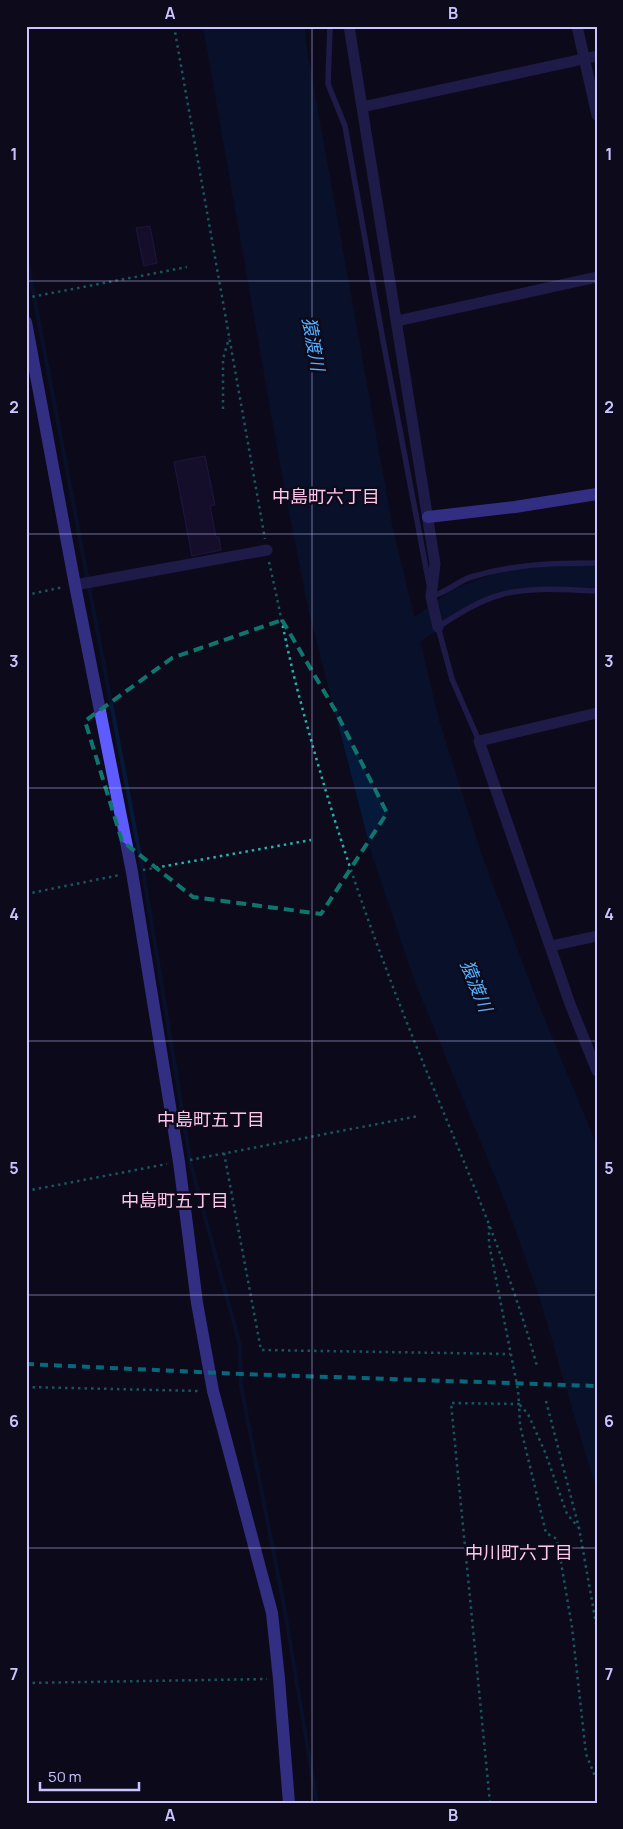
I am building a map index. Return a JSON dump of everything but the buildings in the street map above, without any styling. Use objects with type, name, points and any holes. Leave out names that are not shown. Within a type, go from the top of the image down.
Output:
[{"type":"street","points":[[349,26],[435,564],[431,597],[438,627]]},
{"type":"street","points":[[577,26],[597,115]]},
{"type":"street","points":[[362,107],[597,56]]},
{"type":"street","points":[[397,321],[597,277]]},
{"type":"street","points":[[26,322],[132,872],[179,1162],[197,1303],[213,1391],[272,1613],[280,1679],[289,1803]]},
{"type":"street","points":[[428,517],[515,507],[597,494]]},
{"type":"street","points":[[77,584],[267,550]]},
{"type":"street","points":[[597,713],[479,740],[570,1004],[597,1071]]},
{"type":"street","points":[[551,946],[597,936]]},
{"type":"lane","points":[[330,26],[328,84],[345,126],[431,597],[469,577],[507,568],[544,563],[597,564]]},
{"type":"lane","points":[[479,740],[452,679],[438,627],[464,610],[500,595],[529,590],[597,591]]},
{"type":"path","points":[[174,26],[267,550],[300,702],[340,834],[386,971],[489,1224],[526,1329],[536,1366]]},
{"type":"path","points":[[26,298],[187,267]]},
{"type":"path","points":[[223,409],[223,359],[230,337]]},
{"type":"path","points":[[26,595],[77,584]]},
{"type":"path","points":[[151,869],[311,840]]},
{"type":"path","points":[[26,894],[132,872]]},
{"type":"path","points":[[199,1158],[419,1116]]},
{"type":"path","points":[[224,1153],[261,1350],[510,1354]]},
{"type":"path","points":[[26,1191],[179,1162]]},
{"type":"path","points":[[489,1224],[489,1244],[518,1390],[520,1425],[546,1532],[557,1539],[572,1627],[586,1754],[597,1781]]},
{"type":"path","points":[[26,1386],[213,1391]]},
{"type":"path","points":[[546,1401],[579,1528],[597,1629]]},
{"type":"path","points":[[490,1803],[451,1402],[518,1404],[528,1414],[545,1452],[567,1514],[579,1528]]},
{"type":"path","points":[[26,1683],[280,1679]]},
{"type":"highlighted area","points":[[282,620],[335,710],[387,813],[321,914],[193,897],[122,841],[85,721],[172,658]]},
{"type":"water","points":[[203,26],[305,26],[305,38],[392,524],[439,720],[481,853],[534,993],[597,1146],[597,1492],[539,1296],[505,1201],[415,982],[372,855],[308,608],[281,470]]},
{"type":"waterway","points":[[26,254],[144,877],[191,1165],[240,1346],[241,1386],[284,1606],[317,1803]]},
{"type":"waterway","name":"猿渡川","points":[[391,648],[459,600],[497,585],[540,575],[597,577]]},
{"type":"railway","points":[[26,1364],[242,1374],[597,1386]]},
{"type":"district","name":"中島町六丁目","points":[[326,497]]},
{"type":"district","name":"中島町五丁目","points":[[211,1120]]},
{"type":"district","name":"中島町五丁目","points":[[175,1201]]},
{"type":"district","name":"中川町六丁目","points":[[519,1553]]}]
